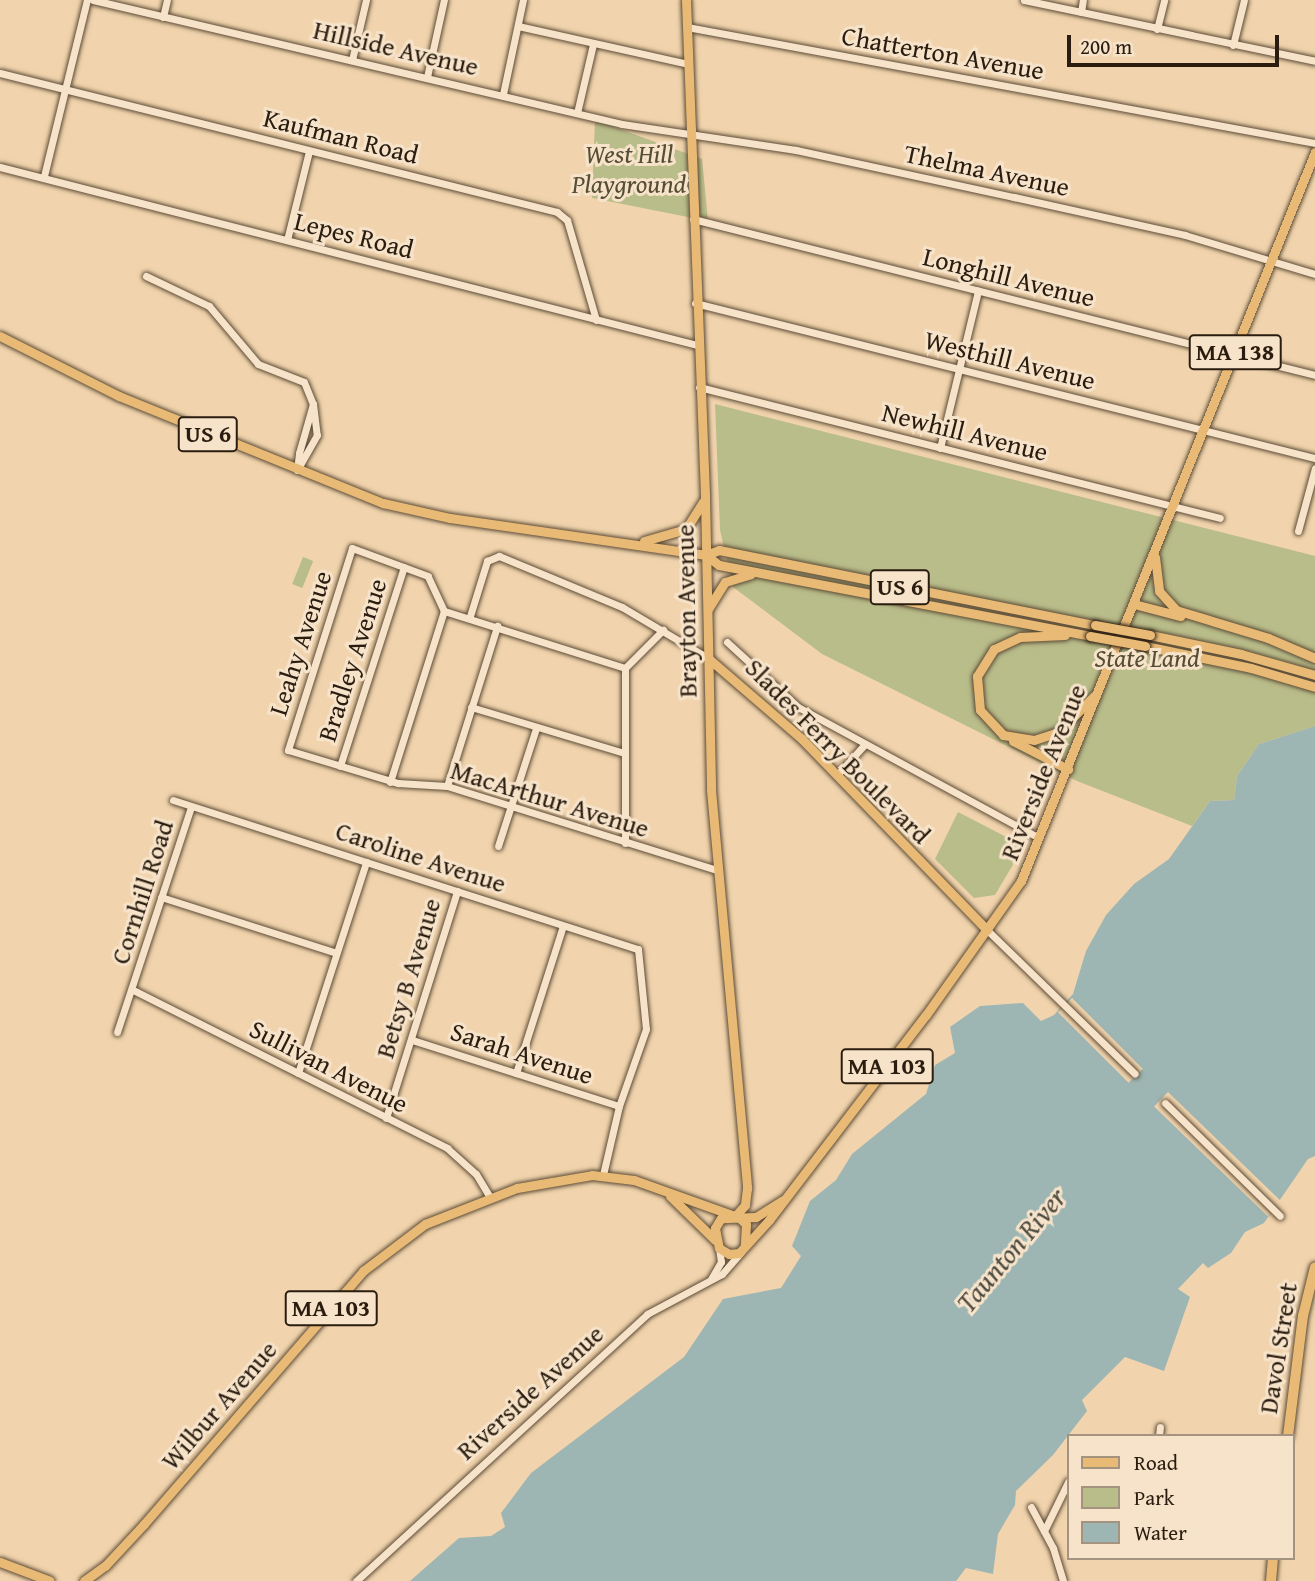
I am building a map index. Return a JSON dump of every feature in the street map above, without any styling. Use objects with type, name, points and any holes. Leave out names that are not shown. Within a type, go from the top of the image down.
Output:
[{"type":"highway","name":"Davol Street","points":[[1288,1434],[1303,1316],[1315,1267]]},
{"type":"highway","points":[[1271,1581],[1273,1560]]},
{"type":"main road","name":"Brayton Avenue","points":[[686,0],[717,870],[747,1183],[747,1201],[735,1216]]},
{"type":"main road","name":"Riverside Avenue","points":[[743,1249],[987,930],[1021,881],[1315,152]]},
{"type":"main road","name":"US 6","points":[[0,336],[119,396],[297,470],[422,513],[706,555],[719,565],[1145,646],[1255,669],[1315,687]]},
{"type":"main road","points":[[630,542],[682,532],[694,522],[705,497]]},
{"type":"main road","name":"US 6","points":[[706,555],[719,550],[1150,635],[1258,658],[1315,675]]},
{"type":"main road","name":"MA 138","points":[[1155,551],[1156,579],[1162,597],[1176,610],[1263,637],[1315,658]]},
{"type":"main road","points":[[707,611],[729,580],[768,574]]},
{"type":"main road","points":[[1134,604],[1206,621]]},
{"type":"main road","points":[[1068,769],[1003,735],[984,716],[976,696],[977,676],[990,653],[1004,642],[1026,636],[1090,636]]},
{"type":"main road","name":"Slades Ferry Boulevard","points":[[708,658],[775,713],[987,930]]},
{"type":"main road","name":"MA 138","points":[[1003,735],[1027,740],[1052,735],[1100,689]]},
{"type":"main road","name":"Wilbur Avenue","points":[[84,1581],[105,1566],[144,1524],[370,1265],[441,1215],[490,1197],[544,1182],[603,1175],[657,1188],[735,1216]]},
{"type":"main road","name":"Wilbur Avenue","points":[[657,1188],[688,1209],[718,1245]]},
{"type":"main road","name":"Riverside Avenue","points":[[735,1216],[757,1217],[783,1200]]},
{"type":"main road","points":[[735,1216],[746,1228],[743,1249],[732,1254],[718,1245],[717,1223],[735,1216]]},
{"type":"main road","points":[[0,1562],[24,1578],[50,1581]]},
{"type":"street","points":[[44,176],[68,88],[87,0]]},
{"type":"street","name":"Hillside Avenue","points":[[93,0],[577,113],[690,136]]},
{"type":"street","points":[[163,17],[167,0]]},
{"type":"street","points":[[352,60],[366,0]]},
{"type":"street","points":[[427,76],[444,0]]},
{"type":"street","points":[[503,94],[523,0]]},
{"type":"street","points":[[1024,0],[1315,61]]},
{"type":"street","points":[[1081,12],[1083,0]]},
{"type":"street","points":[[1157,29],[1164,0]]},
{"type":"street","points":[[1233,45],[1244,0]]},
{"type":"street","points":[[517,26],[688,64]]},
{"type":"street","name":"Chatterton Avenue","points":[[687,27],[1315,143]]},
{"type":"street","points":[[577,113],[593,44]]},
{"type":"street","name":"Kaufman Road","points":[[0,73],[563,214],[596,320]]},
{"type":"street","name":"Thelma Avenue","points":[[690,136],[796,150],[1185,235],[1315,274]]},
{"type":"street","points":[[287,240],[309,151]]},
{"type":"street","name":"Lepes Road","points":[[0,167],[44,176],[697,345]]},
{"type":"street","name":"Longhill Avenue","points":[[693,219],[1315,375]]},
{"type":"street","points":[[146,276],[209,306],[258,364],[304,382],[313,404],[297,470]]},
{"type":"street","points":[[940,447],[978,291]]},
{"type":"street","name":"Westhill Avenue","points":[[695,303],[1315,458]]},
{"type":"street","name":"Newhill Avenue","points":[[699,387],[1220,518]]},
{"type":"street","points":[[1298,531],[1315,468]]},
{"type":"street","name":"Leahy Avenue","points":[[288,750],[352,548],[404,567]]},
{"type":"street","name":"Slades Ferry Boulevard","points":[[470,616],[491,558],[500,556],[606,599],[708,658]]},
{"type":"street","points":[[390,782],[444,611],[428,576],[404,567]]},
{"type":"street","name":"Bradley Avenue","points":[[340,766],[404,567]]},
{"type":"street","points":[[444,611],[470,616],[625,668]]},
{"type":"street","points":[[447,786],[497,626]]},
{"type":"street","points":[[625,843],[625,668],[663,630]]},
{"type":"street","points":[[727,642],[798,706],[1039,838]]},
{"type":"street","points":[[471,707],[624,753]]},
{"type":"street","points":[[498,846],[536,727]]},
{"type":"street","points":[[837,775],[865,744]]},
{"type":"street","name":"MacArthur Avenue","points":[[288,750],[390,782],[447,786],[717,870]]},
{"type":"street","name":"Caroline Avenue","points":[[173,800],[638,949],[646,1029],[619,1107]]},
{"type":"street","name":"Cornhill Road","points":[[117,1032],[191,807]]},
{"type":"street","points":[[298,1073],[366,862]]},
{"type":"street","name":"Betsy B Avenue","points":[[386,1118],[457,891]]},
{"type":"street","points":[[161,897],[336,953]]},
{"type":"street","points":[[516,1073],[563,926]]},
{"type":"street","points":[[987,930],[1135,1074]]},
{"type":"street","name":"Sullivan Avenue","points":[[133,990],[457,1154],[476,1174],[490,1197]]},
{"type":"street","name":"Sarah Avenue","points":[[412,1040],[619,1107]]},
{"type":"street","points":[[1165,1103],[1280,1216]]},
{"type":"street","points":[[603,1175],[619,1107]]},
{"type":"street","points":[[711,1280],[721,1262],[718,1245]]},
{"type":"street","name":"Riverside Avenue","points":[[356,1581],[647,1314],[730,1268],[743,1249]]},
{"type":"street","points":[[1159,1434],[1160,1427]]},
{"type":"street","points":[[1044,1531],[1066,1484]]},
{"type":"street","points":[[1031,1507],[1044,1531],[1063,1581]]},
{"type":"green space","name":"West Hill Playground","points":[[595,120],[702,159],[708,221],[592,198]]},
{"type":"green space","name":"State Land","points":[[715,404],[1315,556],[1315,726],[1259,744],[1237,776],[1234,800],[1210,801],[1192,826],[1077,781],[822,654],[733,587],[720,530]]},
{"type":"green space","points":[[303,557],[313,561],[302,588],[292,584]]},
{"type":"green space","points":[[958,812],[1024,846],[995,895],[974,898],[935,859]]},
{"type":"water","name":"Taunton River","points":[[1315,726],[1315,1156],[1308,1159],[1264,1223],[1245,1232],[1231,1253],[1208,1268],[1203,1263],[1178,1289],[1190,1297],[1164,1371],[1125,1357],[1082,1400],[1087,1411],[1069,1434],[1066,1434],[1066,1438],[1053,1455],[1016,1491],[1015,1505],[998,1534],[993,1574],[966,1568],[956,1581],[410,1581],[459,1538],[491,1536],[505,1527],[501,1513],[531,1473],[684,1357],[723,1299],[781,1288],[801,1256],[792,1246],[810,1201],[836,1180],[852,1154],[926,1094],[935,1065],[955,1053],[950,1027],[980,1006],[1023,1003],[1041,1021],[1054,1015],[1073,994],[1086,951],[1106,915],[1134,884],[1169,859],[1210,801],[1234,800],[1237,776],[1259,744]]},
{"type":"pier","points":[[1072,998],[1143,1069],[1129,1083],[1058,1012]]},
{"type":"pier","points":[[1168,1092],[1282,1202],[1268,1216],[1154,1106]]}]
